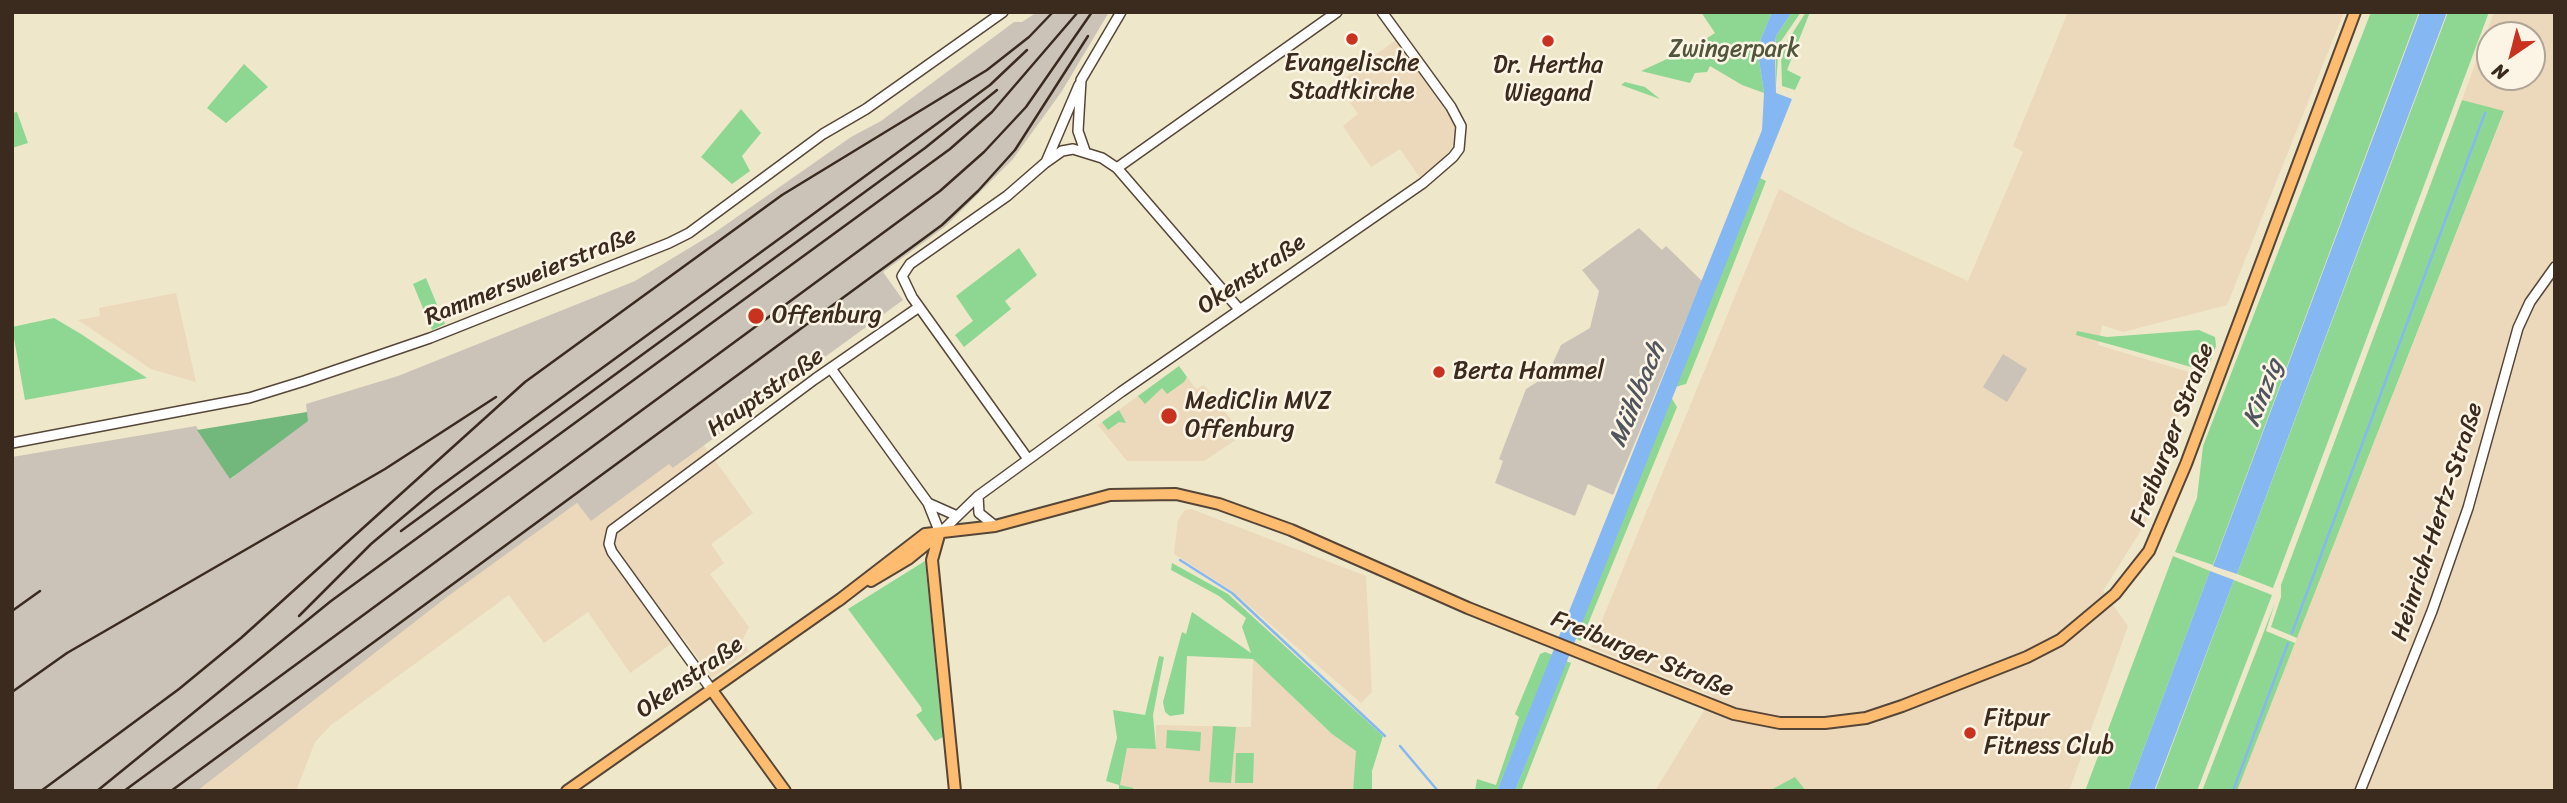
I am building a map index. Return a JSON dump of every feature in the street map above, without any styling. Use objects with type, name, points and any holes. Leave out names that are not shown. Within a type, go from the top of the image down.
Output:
[{"type":"main road","name":"Freiburger Straße","points":[[940,533],[995,526],[1110,495],[1176,494],[1227,507],[1292,530],[1550,641],[1734,714],[1780,723],[1825,723],[1866,718],[1902,706],[2027,657],[2060,640],[2083,623],[2128,580],[2149,551],[2163,524],[2355,12]]},
{"type":"main road","name":"Okenstraße","points":[[568,791],[838,600],[911,543],[925,534],[940,533]]},
{"type":"main road","name":"Okenstraße","points":[[838,600],[922,549],[940,533]]},
{"type":"main road","points":[[940,533],[932,560],[955,791]]},
{"type":"main road","points":[[911,543],[922,549],[932,560]]},
{"type":"main road","points":[[711,689],[785,791]]},
{"type":"street","name":"Rammersweierstraße","points":[[12,443],[249,398],[430,338],[669,243],[689,233],[823,134],[866,109],[1003,12]]},
{"type":"street","points":[[1045,163],[1081,80],[1121,12]]},
{"type":"street","points":[[1117,168],[1337,12]]},
{"type":"street","name":"Okenstraße","points":[[940,533],[954,515],[1028,459],[1239,309],[1423,183],[1459,149],[1461,126],[1451,107],[1382,12]]},
{"type":"street","points":[[1081,80],[1078,131],[1085,151]]},
{"type":"street","points":[[1028,459],[903,284],[902,276],[906,268],[1007,196],[1045,163],[1062,152],[1085,151],[1117,168],[1239,309]]},
{"type":"street","name":"Heinrich-Hertz-Straße","points":[[2360,791],[2432,611],[2468,508],[2518,328],[2530,302],[2555,267]]},
{"type":"street","name":"Hauptstraße","points":[[711,689],[612,552],[609,536],[616,526],[815,379],[832,370],[919,307]]},
{"type":"street","points":[[832,370],[928,503],[940,533]]},
{"type":"street","points":[[978,496],[981,516],[995,526]]},
{"type":"street","points":[[928,503],[954,515]]},
{"type":"shaded area","points":[[1037,12],[1109,12],[1062,91],[1013,159],[946,226],[883,272],[903,300],[673,468],[669,464],[591,521],[577,503],[447,597],[197,791],[12,791],[12,457],[196,426],[231,479],[307,412],[306,404],[398,376],[635,281],[714,233],[851,137],[881,121],[1014,22],[1022,22]]},
{"type":"shaded area","points":[[2068,12],[2344,12],[2227,305],[2123,332],[2102,325],[2098,345],[2192,373],[2192,380],[2161,465],[2165,471],[2146,522],[2103,591],[2128,626],[2069,791],[1655,791],[1713,696],[1591,647],[1779,189],[1852,228],[1968,281],[2023,152],[2013,146]]},
{"type":"shaded area","points":[[2494,12],[2555,12],[2555,791],[2237,791],[2504,112],[2462,100],[2476,62],[2476,91],[2546,91],[2546,21],[2491,21]]},
{"type":"shaded area","points":[[1397,39],[1456,127],[1452,147],[1439,165],[1420,178],[1400,149],[1371,167],[1343,126],[1358,114],[1337,84]]},
{"type":"shaded area","points":[[1639,228],[1662,250],[1666,246],[1702,281],[1613,495],[1588,484],[1575,516],[1495,483],[1503,461],[1499,459],[1526,389],[1547,376],[1561,345],[1590,328],[1599,291],[1582,270]]},
{"type":"shaded area","points":[[176,293],[196,382],[151,369],[78,320],[100,316],[99,308]]},
{"type":"shaded area","points":[[2003,354],[2027,369],[2007,402],[1983,387]]},
{"type":"shaded area","name":"MediClin MVZ Offenburg","points":[[1179,366],[1196,389],[1204,385],[1243,435],[1204,461],[1127,461],[1098,425]]},
{"type":"shaded area","points":[[704,445],[753,513],[711,544],[724,563],[710,574],[749,627],[742,641],[749,651],[712,678],[682,636],[630,673],[588,612],[544,643],[509,595],[331,725],[315,742],[296,791],[197,791],[447,597],[577,503],[591,521],[670,463],[674,468]]},
{"type":"shaded area","points":[[1191,509],[1366,576],[1372,692],[1361,703],[1231,590],[1174,554],[1178,520],[1185,510]]},
{"type":"shaded area","points":[[1253,659],[1332,734],[1357,751],[1353,791],[1140,791],[1120,785],[1127,748],[1156,749],[1156,725],[1251,727]]},
{"type":"green space","name":"Zwingerpark","points":[[1701,12],[1772,12],[1760,41],[1759,60],[1764,93],[1742,85],[1710,66],[1707,72],[1695,73],[1690,83],[1641,71],[1693,47],[1715,33]]},
{"type":"green space","points":[[1792,12],[1801,12],[1779,44],[1776,85],[1776,36]]},
{"type":"green space","points":[[1806,12],[1810,12],[1787,70],[1801,77],[1795,90],[1782,86],[1781,51]]},
{"type":"green space","points":[[2371,12],[2419,12],[2213,565],[2175,552],[2197,498],[2203,446]]},
{"type":"green space","points":[[2448,12],[2489,12],[2486,21],[2476,21],[2476,47],[2273,588],[2237,574]]},
{"type":"green space","points":[[244,64],[268,87],[226,123],[207,108]]},
{"type":"green space","points":[[1625,82],[1645,87],[1660,99],[1621,85]]},
{"type":"green space","points":[[2462,100],[2504,111],[2297,638],[2271,627],[2281,597],[2281,585]]},
{"type":"green space","points":[[741,109],[761,133],[742,156],[750,171],[732,184],[701,157]]},
{"type":"green space","points":[[17,112],[28,143],[12,148],[12,113]]},
{"type":"green space","points":[[1760,178],[1766,181],[1686,384],[1675,387]]},
{"type":"green space","points":[[1019,248],[1037,275],[1005,301],[1011,309],[964,347],[955,335],[973,321],[956,296]]},
{"type":"green space","points":[[426,278],[445,324],[432,330],[413,284]]},
{"type":"green space","points":[[54,318],[147,378],[25,400],[12,327]]},
{"type":"green space","points":[[2199,330],[2215,337],[2216,346],[2208,369],[2202,370],[2076,335],[2077,331],[2107,337]]},
{"type":"green space","points":[[1179,366],[1187,377],[1184,382],[1167,394],[1162,388],[1145,404],[1138,396]]},
{"type":"green space","points":[[1671,397],[1677,407],[1581,641],[1575,638]]},
{"type":"green space","points":[[1119,410],[1126,423],[1119,422],[1108,430],[1102,422]]},
{"type":"green space","points":[[307,412],[308,421],[230,479],[197,430]]},
{"type":"green space","points":[[2173,556],[2210,571],[2128,791],[2085,791]]},
{"type":"green space","points":[[925,561],[943,737],[935,741],[916,715],[922,711],[921,707],[848,609]]},
{"type":"green space","points":[[1172,563],[1228,594],[1383,736],[1372,771],[1372,791],[1353,791],[1356,751],[1332,734],[1253,659],[1187,656],[1184,714],[1170,716],[1165,712],[1163,702],[1182,632],[1186,634],[1192,612],[1251,653],[1242,627],[1246,618],[1219,596],[1171,570]]},
{"type":"green space","points":[[2234,580],[2272,595],[2197,791],[2155,791]]},
{"type":"green space","points":[[2275,603],[2266,631],[2295,643],[2237,791],[2202,791]]},
{"type":"green space","points":[[1545,652],[1553,655],[1497,791],[1475,791],[1477,779],[1496,785],[1519,717],[1515,714],[1540,654]]},
{"type":"green space","points":[[1159,656],[1164,657],[1153,715],[1156,749],[1127,748],[1120,785],[1133,788],[1133,791],[1119,791],[1119,785],[1106,781],[1117,738],[1113,710],[1145,715]]},
{"type":"green space","points":[[1566,661],[1571,663],[1521,791],[1515,791]]},
{"type":"green space","points":[[1213,726],[1236,727],[1231,783],[1209,782]]},
{"type":"green space","points":[[1167,730],[1201,732],[1200,751],[1166,748]]},
{"type":"green space","points":[[1236,753],[1254,753],[1253,783],[1235,783]]},
{"type":"green space","points":[[1795,777],[1806,791],[1769,791]]},
{"type":"water","points":[[1772,12],[1792,12],[1776,36],[1775,49],[1776,93],[1792,99],[1515,791],[1497,791],[1762,130],[1764,93],[1759,60],[1760,41]]},
{"type":"water","points":[[2420,12],[2447,12],[2237,574],[2213,566]]},
{"type":"water","points":[[2210,571],[2234,580],[2154,791],[2128,791]]},
{"type":"waterway","points":[[2292,633],[2485,113]]},
{"type":"waterway","points":[[1180,560],[1232,593],[1385,736]]},
{"type":"waterway","points":[[2233,791],[2288,643]]},
{"type":"waterway","points":[[1400,746],[1438,791]]},
{"type":"railway","points":[[41,791],[179,689],[241,638],[525,382],[782,195],[987,70],[1029,37],[1053,12]]},
{"type":"railway","points":[[97,791],[331,601],[950,149],[992,112],[1078,12]]},
{"type":"railway","points":[[124,791],[940,191],[984,152],[1026,107],[1092,12]]},
{"type":"railway","points":[[171,791],[942,225],[1015,150],[1088,36]]},
{"type":"railway","points":[[299,616],[371,544],[435,490],[990,85],[1027,50]]},
{"type":"railway","points":[[401,531],[925,148],[997,90]]},
{"type":"railway","points":[[12,692],[67,653],[385,469],[496,397]]},
{"type":"railway","points":[[12,611],[40,591]]},
{"type":"place","name":"Evangelische Stadtkirche","points":[[1352,39]]},
{"type":"place","name":"Dr. Hertha Wiegand","points":[[1548,41]]},
{"type":"place","name":"Offenburg","points":[[756,316]]},
{"type":"place","name":"Berta Hammel","points":[[1439,372]]},
{"type":"place","name":"MediClin MVZ Offenburg","points":[[1169,416]]},
{"type":"place","name":"Fitpur Fitness Club","points":[[1970,733]]},
{"type":"water label","name":"Kinzig","points":[[2264,393]]},
{"type":"water label","name":"Mühlbach","points":[[1638,395]]}]
